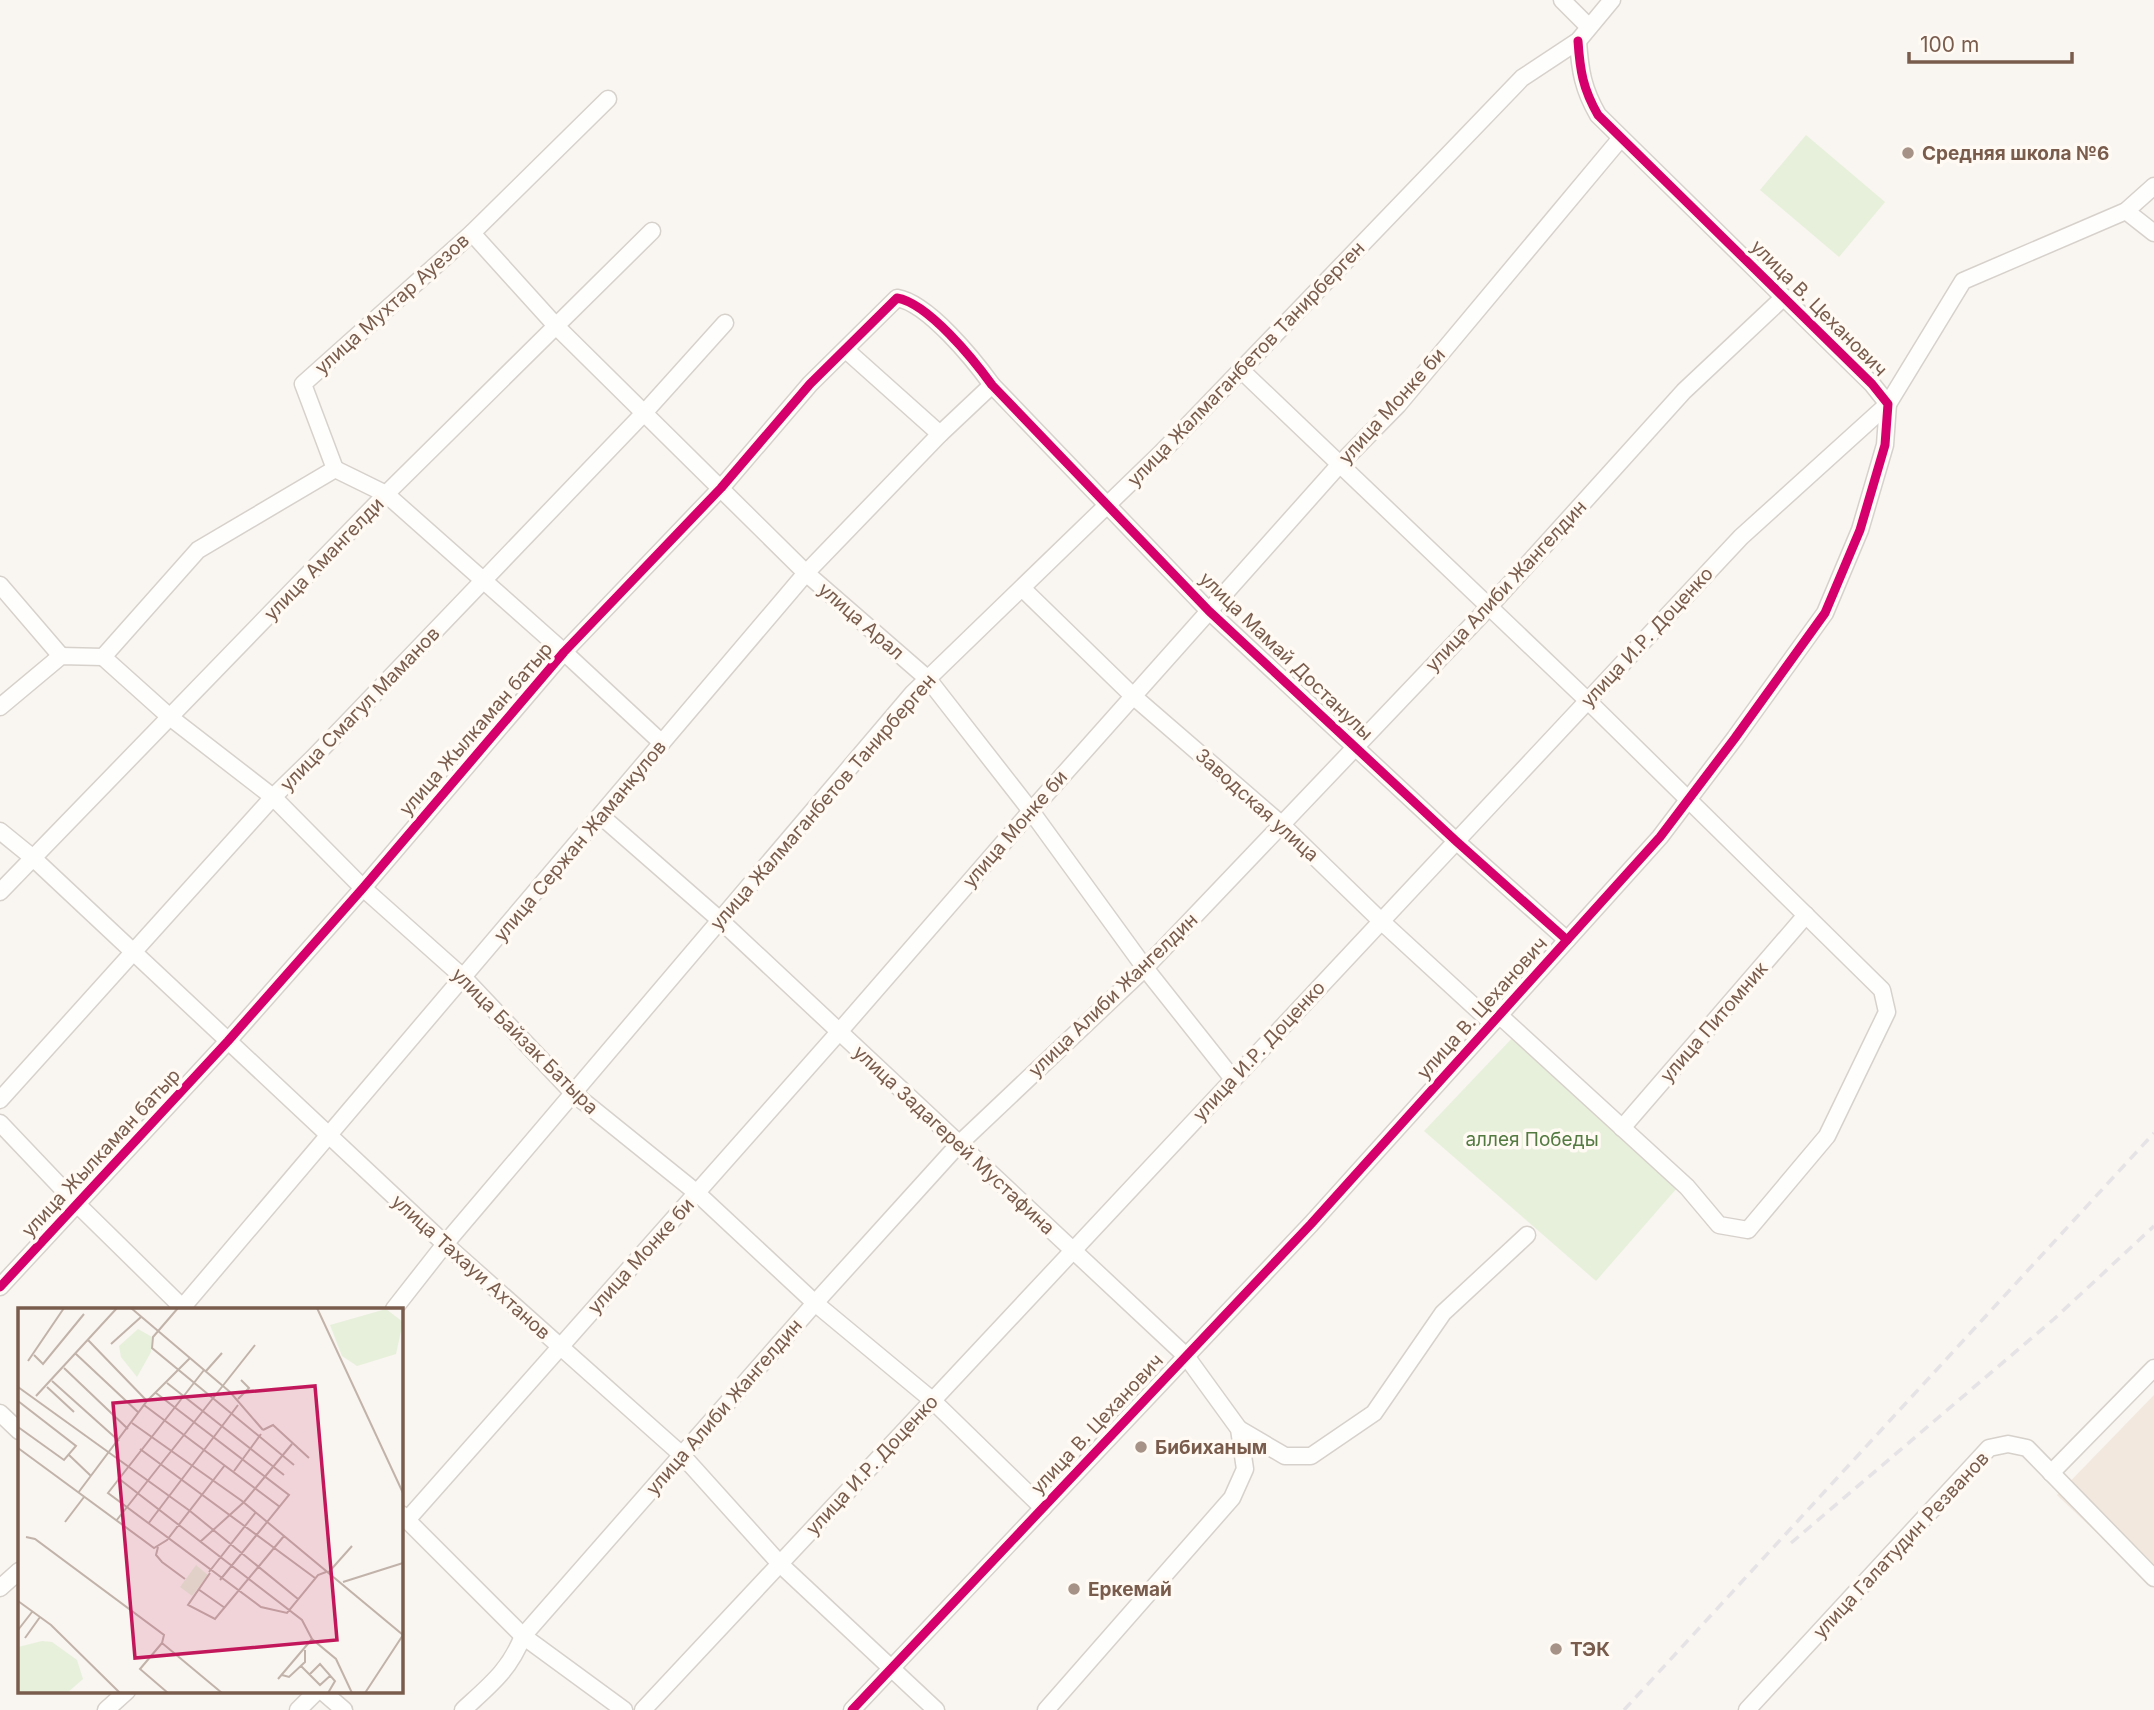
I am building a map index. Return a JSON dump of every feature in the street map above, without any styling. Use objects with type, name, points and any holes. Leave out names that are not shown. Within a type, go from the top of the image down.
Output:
[{"type":"street","points":[[1562,0],[1589,27]]},
{"type":"street","name":"улица Жалмаганбетов Танирберген","points":[[395,1308],[445,1244],[913,693],[1109,504],[1521,78],[1578,41],[1612,0]]},
{"type":"street","name":"улица В. Цеханович","points":[[852,1710],[1311,1224],[1660,837],[1825,613],[1860,530],[1885,445],[1888,404],[1872,384],[1598,115],[1586,95],[1578,41]]},
{"type":"street","name":"улица Мухтар Ауезов","points":[[335,470],[303,384],[472,233],[608,99]]},
{"type":"street","name":"улица Монке би","points":[[404,1517],[697,1193],[1031,811],[1340,464],[1398,405],[1621,138]]},
{"type":"street","points":[[1888,404],[1963,281],[2126,211],[2154,186]]},
{"type":"street","points":[[2126,211],[2154,233]]},
{"type":"street","name":"улица Амангелди","points":[[0,892],[386,494],[652,231]]},
{"type":"street","name":"улица Арал","points":[[472,233],[557,327],[806,573],[928,679],[1031,811],[1145,968],[1233,1079]]},
{"type":"street","name":"улица Алиби Жангелдин","points":[[463,1710],[495,1680],[514,1657],[523,1636],[815,1303],[959,1144],[1145,968],[1489,607],[1684,391],[1784,297]]},
{"type":"street","name":"улица Жылкаман батыр","points":[[0,1287],[228,1041],[363,888],[564,652],[720,488],[810,384],[897,298],[910,300],[968,352],[992,385]]},
{"type":"street","name":"улица Смагул Маманов","points":[[0,1100],[273,797],[644,413],[725,323]]},
{"type":"street","points":[[846,350],[940,434]]},
{"type":"street","points":[[1241,370],[1588,701],[1806,915]]},
{"type":"street","name":"улица Сержан Жаманкулов","points":[[184,1308],[806,573],[940,434],[992,385]]},
{"type":"street","name":"улица Мамай Достанулы","points":[[992,385],[1209,611],[1567,940]]},
{"type":"street","name":"улица И.Р. Доценко","points":[[643,1710],[1741,537],[1888,404]]},
{"type":"street","points":[[0,707],[61,656],[103,657],[198,550],[335,470],[386,494],[662,743]]},
{"type":"street","points":[[0,585],[61,656]]},
{"type":"street","name":"Заводская улица","points":[[1022,588],[1133,696],[1281,824],[1381,921],[1687,1187],[1719,1225],[1748,1230],[1827,1136],[1887,1012],[1882,990],[1806,915]]},
{"type":"street","name":"улица Байзак Батыра","points":[[103,657],[171,718],[273,797],[363,888],[464,978],[573,1093],[697,1193],[815,1303],[932,1401],[1043,1508]]},
{"type":"street","name":"улица Задагерей Мустафина","points":[[601,816],[720,920],[1186,1356],[1239,1429],[1245,1469],[1232,1498],[1046,1710]]},
{"type":"street","name":"улица Тахауи Ахтанов","points":[[0,831],[32,857],[445,1244],[681,1455],[780,1564],[936,1710]]},
{"type":"street","name":"улица Питомник","points":[[1622,1128],[1806,915]]},
{"type":"street","points":[[0,1123],[182,1308]]},
{"type":"street","points":[[1239,1429],[1285,1456],[1311,1456],[1374,1413],[1443,1313],[1527,1235]]},
{"type":"street","points":[[2050,1473],[2154,1368]]},
{"type":"street","points":[[1,1417],[18,1430]]},
{"type":"street","name":"улица Галатудин Резванов","points":[[1747,1710],[1989,1448],[2008,1444],[2027,1448],[2154,1578]]},
{"type":"street","points":[[404,1517],[523,1636],[624,1710]]},
{"type":"street","points":[[0,1588],[18,1572]]},
{"type":"street","points":[[106,1710],[126,1692]]},
{"type":"street","points":[[298,1710],[319,1692]]},
{"type":"street","points":[[321,1692],[345,1710]]},
{"type":"shaded area","points":[[2154,1395],[2154,1587],[2057,1495]]},
{"type":"green space","points":[[1806,135],[1885,202],[1839,257],[1760,190]]},
{"type":"green space","name":"аллея Победы","points":[[1516,1034],[1677,1188],[1596,1281],[1424,1131]]},
{"type":"railway","points":[[1624,1710],[2154,1133]]},
{"type":"railway","points":[[1791,1543],[2054,1319],[2154,1226]]},
{"type":"cycle path","points":[[852,1710],[1311,1224],[1660,837],[1825,613],[1860,530],[1885,445],[1888,404],[1872,384],[1598,115],[1583,80],[1578,41]]},
{"type":"cycle path","points":[[0,1287],[228,1041],[363,888],[564,652],[721,488],[810,384],[897,298],[909,302],[936,321],[992,385],[1209,611],[1456,841],[1567,940]]},
{"type":"place","name":"Средняя школа №6","points":[[1908,153]]},
{"type":"place","name":"Бибиханым","points":[[1141,1447]]},
{"type":"place","name":"Еркемай","points":[[1074,1589]]},
{"type":"place","name":"ТЭК","points":[[1556,1649]]}]
